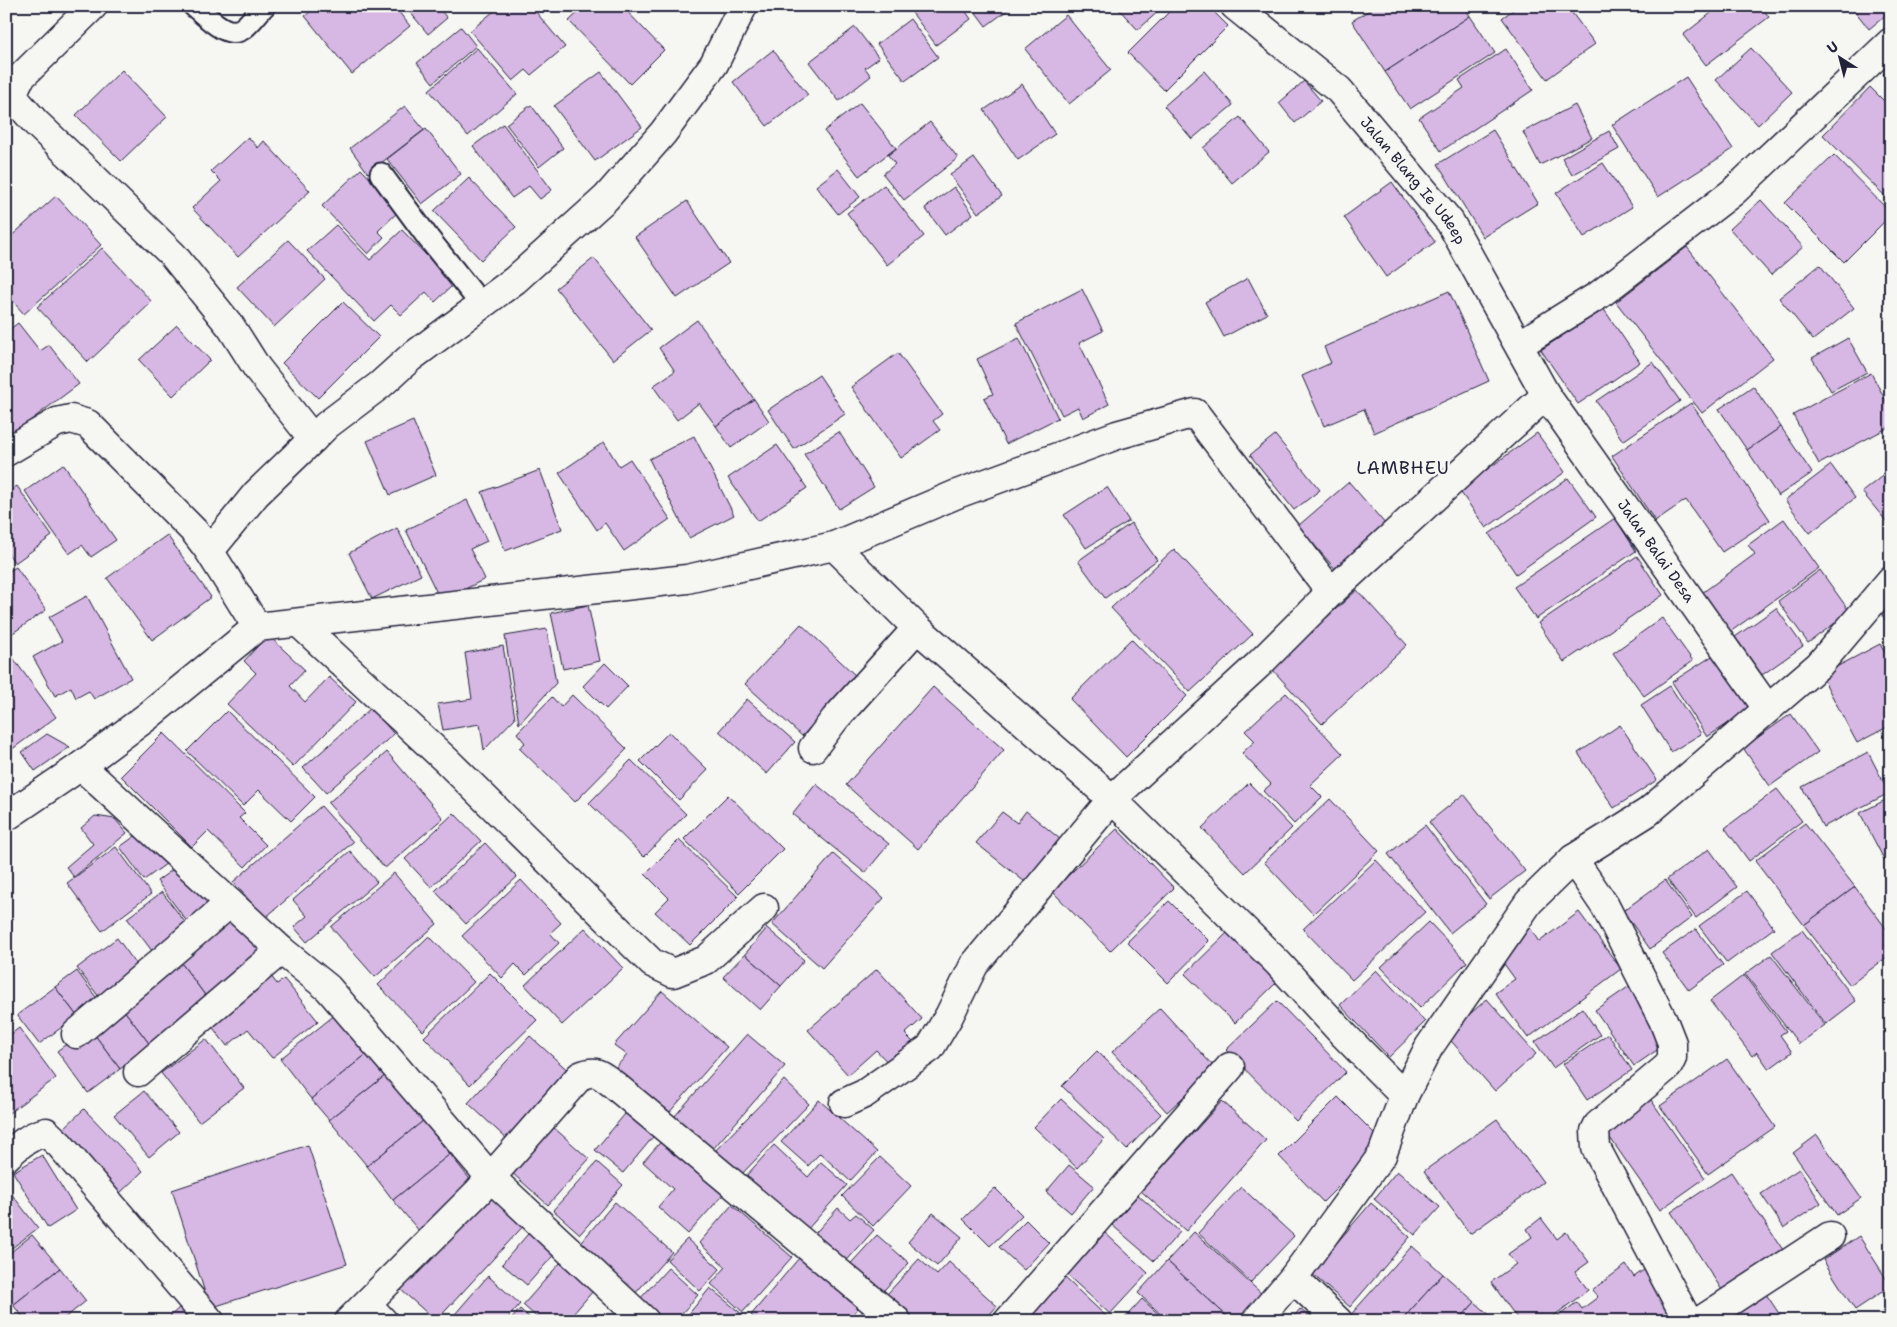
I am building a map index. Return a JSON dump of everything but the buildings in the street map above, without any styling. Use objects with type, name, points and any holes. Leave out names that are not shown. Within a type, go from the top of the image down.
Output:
[{"type":"street","points":[[93,6],[20,78],[13,98],[36,123],[173,255],[231,327],[257,368],[313,439]]},
{"type":"street","points":[[208,549],[217,542],[256,494],[326,425],[535,263],[606,198],[663,133],[714,64],[743,6]]},
{"type":"street","name":"Jalan Blang Ie Udeep","points":[[1235,6],[1339,90],[1450,222],[1546,395]]},
{"type":"street","points":[[1519,345],[1599,295],[1733,192],[1891,42]]},
{"type":"street","points":[[844,1103],[864,1094],[930,1048],[949,1016],[974,965],[1112,799],[1258,665],[1331,592],[1546,395]]},
{"type":"street","name":"Jalan Balai Desa","points":[[1546,395],[1767,708]]},
{"type":"street","points":[[6,817],[81,766],[148,716],[257,627],[687,579],[834,546],[957,494],[1117,435],[1195,413],[1331,592]]},
{"type":"street","points":[[6,452],[57,422],[71,419],[88,424],[195,532],[208,549],[257,627]]},
{"type":"street","points":[[834,546],[917,628],[1112,799],[1278,963],[1344,1035],[1404,1096]]},
{"type":"street","points":[[1256,1321],[1293,1278],[1382,1155],[1404,1096],[1429,1047],[1530,902],[1573,859],[1648,812],[1819,665],[1891,580]]},
{"type":"street","points":[[299,623],[447,761],[652,963],[673,973],[706,960],[764,908]]},
{"type":"street","points":[[813,748],[835,718],[917,628]]},
{"type":"street","points":[[81,766],[281,950],[328,988],[491,1178],[645,1321]]},
{"type":"street","points":[[1573,859],[1605,906],[1663,1020],[1672,1043],[1672,1058],[1668,1066],[1598,1125],[1595,1135],[1596,1148],[1688,1321]]},
{"type":"street","points":[[76,1034],[230,904]]},
{"type":"street","points":[[138,1072],[281,950]]},
{"type":"street","points":[[1008,1321],[1230,1067]]},
{"type":"street","points":[[367,1315],[580,1076],[587,1072],[598,1072],[897,1321]]},
{"type":"street","points":[[6,1157],[26,1139],[35,1134],[46,1132],[60,1145],[210,1321]]},
{"type":"street","points":[[1700,1321],[1830,1236]]},
{"type":"street","points":[[1293,1278],[1338,1321]]},
{"type":"lane","points":[[194,6],[224,29],[232,32],[241,29],[264,6]]},
{"type":"lane","points":[[381,174],[481,304]]},
{"type":"district","name":"LAMBHEU","points":[[1403,468]]}]
